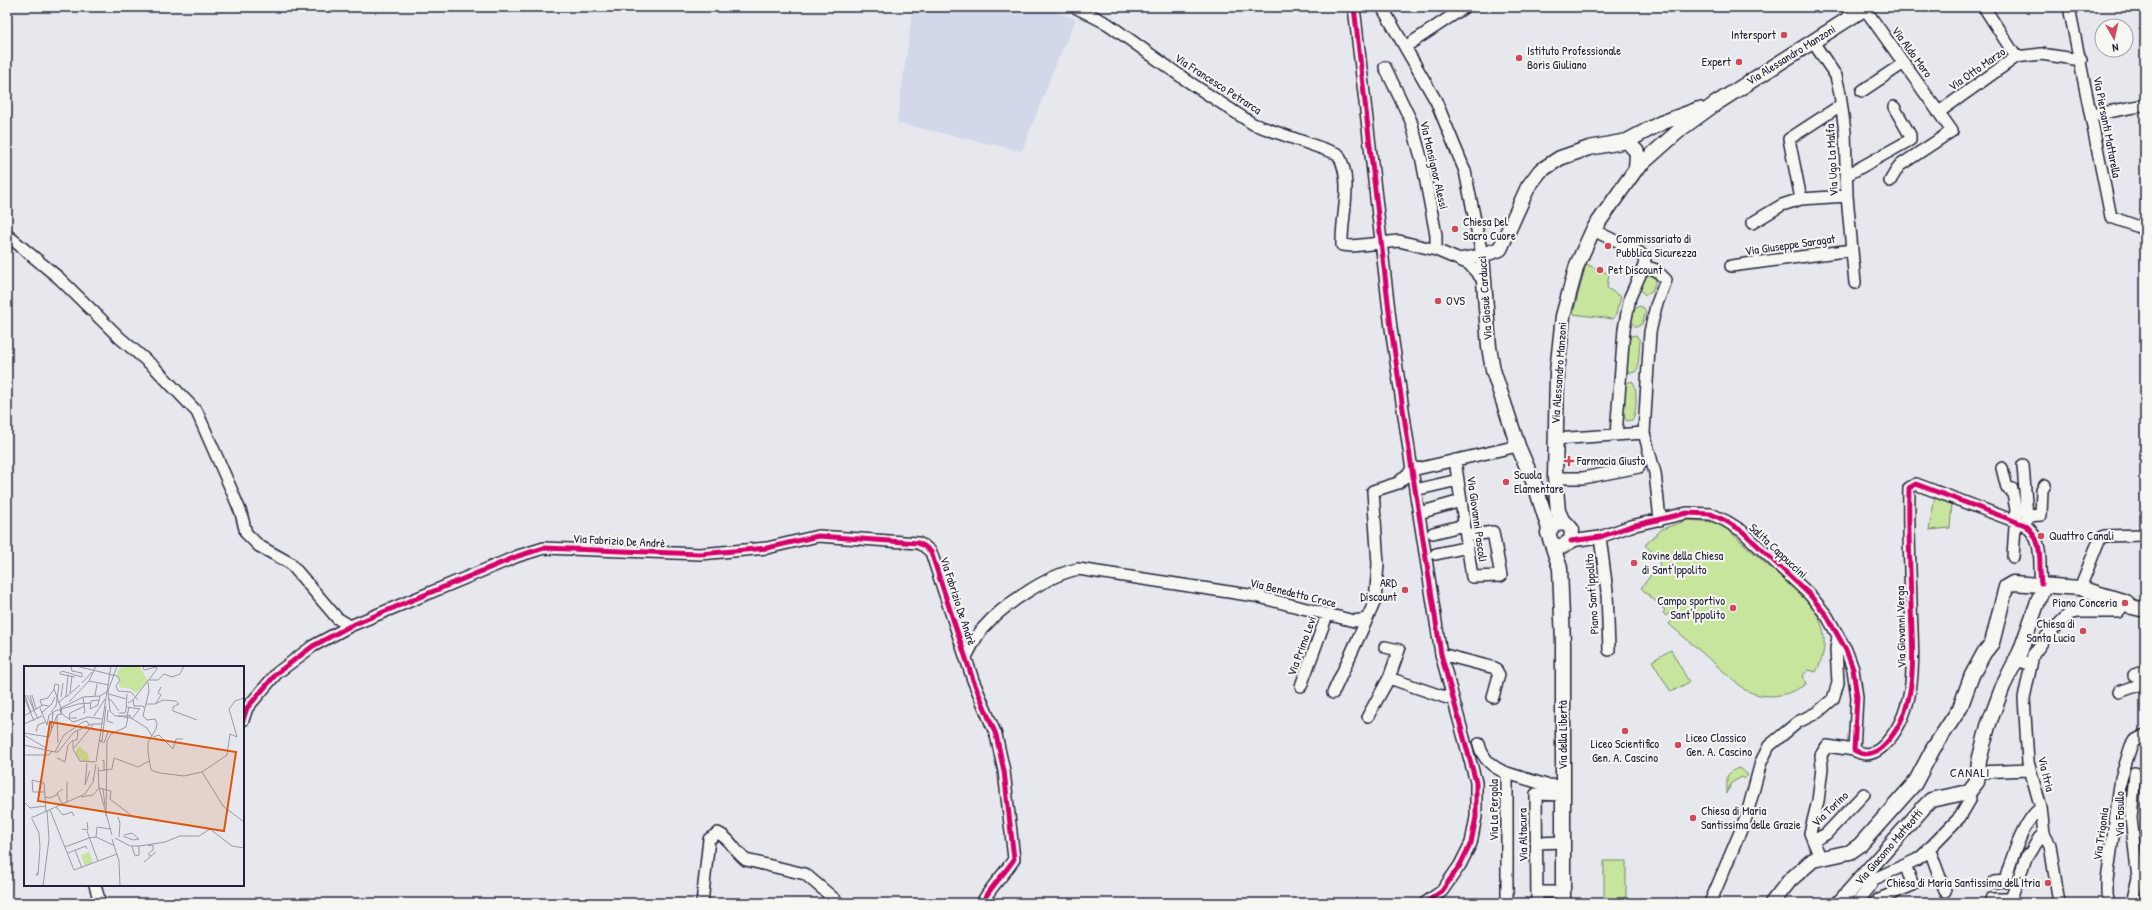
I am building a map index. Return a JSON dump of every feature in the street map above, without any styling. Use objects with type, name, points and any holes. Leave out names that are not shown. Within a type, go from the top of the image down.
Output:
[{"type":"main road","name":"Via Alessandro Manzoni","points":[[1565,537],[1558,511],[1555,478],[1557,372],[1563,316],[1577,265],[1593,230],[1636,169],[1681,122],[1714,104],[1866,8]]},
{"type":"main road","name":"Via Alessandro Manzoni","points":[[1485,282],[1528,187],[1540,171],[1560,158],[1589,148],[1627,141],[1661,123],[1681,122]]},
{"type":"main road","points":[[1627,141],[1638,152],[1636,169]]},
{"type":"main road","points":[[1482,255],[1500,249]]},
{"type":"main road","name":"Via Giosuè Carducci","points":[[1482,255],[1485,282],[1488,347],[1493,370],[1518,446],[1536,488],[1549,529],[1555,523],[1565,537]]},
{"type":"main road","name":"Via della Libertà","points":[[1563,898],[1563,643],[1560,568],[1565,537]]},
{"type":"main road","points":[[1772,903],[1790,880],[1813,860],[1850,852],[1860,845],[1915,783],[1933,749],[1960,708],[1972,675],[1984,653],[1992,643],[2006,587],[2014,583],[2080,588],[2126,602],[2132,607],[2145,610]]},
{"type":"main road","points":[[1969,792],[1977,782],[1988,726],[2005,682],[2016,660],[2042,590],[2041,584]]},
{"type":"main road","name":"Via Giacomo Matteotti","points":[[1839,903],[1868,877],[1931,800],[1969,792]]},
{"type":"street","name":"Via Francesco Petrarca","points":[[1075,7],[1108,24],[1186,80],[1253,124],[1338,154],[1344,166],[1348,188],[1341,225],[1342,245],[1352,246],[1399,241],[1436,250],[1459,259],[1474,268],[1485,282]]},
{"type":"street","points":[[1354,7],[1391,328],[1415,490],[1441,654],[1476,782],[1476,817],[1471,843],[1460,865],[1442,891],[1425,903]]},
{"type":"street","name":"Via Giosuè Carducci","points":[[1382,7],[1436,101],[1465,171],[1482,255]]},
{"type":"street","points":[[1405,47],[1466,7]]},
{"type":"street","points":[[1984,7],[2016,57]]},
{"type":"street","name":"Via Piersanti Mattarella","points":[[2070,7],[2111,217],[2145,230]]},
{"type":"street","name":"Via Aldo Moro","points":[[1866,8],[1952,131],[1899,166]]},
{"type":"street","name":"Via Ugo La Malfa","points":[[1813,42],[1836,76],[1841,104],[1845,132],[1847,196],[1855,283]]},
{"type":"street","name":"Via Otto Marzo","points":[[1939,112],[2016,57],[2042,54],[2081,60]]},
{"type":"street","points":[[1862,91],[1904,63]]},
{"type":"street","name":"Via Monsignor Alessi","points":[[1385,67],[1399,94],[1415,136],[1434,221],[1436,250]]},
{"type":"street","points":[[1801,199],[1789,139],[1841,104]]},
{"type":"street","points":[[2092,115],[2145,105]]},
{"type":"street","points":[[1847,175],[1910,140],[1910,135],[1894,107]]},
{"type":"street","points":[[1890,152],[1899,166],[1890,181]]},
{"type":"street","points":[[1752,223],[1782,205],[1801,199],[1847,196]]},
{"type":"street","points":[[1593,230],[1640,253],[1645,260],[1644,266],[1630,297],[1624,329],[1616,435]]},
{"type":"street","points":[[7,235],[59,278],[120,338],[155,368],[197,412],[236,501],[246,533],[259,546],[290,563],[337,618],[350,626]]},
{"type":"street","name":"Via Giuseppe Saragat","points":[[1731,266],[1852,250]]},
{"type":"street","points":[[1459,259],[1482,255]]},
{"type":"street","points":[[1644,266],[1656,270],[1666,280],[1656,306],[1650,332],[1644,433],[1655,473],[1660,520]]},
{"type":"street","points":[[1555,439],[1644,433]]},
{"type":"street","points":[[1333,693],[1375,601],[1378,564],[1373,491],[1398,483],[1412,470],[1518,446]]},
{"type":"street","name":"Via Giovanni Pascoli","points":[[1455,460],[1466,536],[1472,576],[1501,576],[1493,532],[1466,536]]},
{"type":"street","points":[[2023,465],[2026,521],[2033,531],[2040,547],[2041,584]]},
{"type":"street","points":[[1555,478],[1590,477],[1640,467]]},
{"type":"street","points":[[2002,468],[2007,488],[2012,488],[2016,510],[2013,558]]},
{"type":"street","points":[[1415,490],[1458,480]]},
{"type":"street","name":"Via Giovanni Verga","points":[[1854,750],[1867,754],[1875,752],[1886,742],[1900,719],[1911,684],[1914,654],[1909,488],[1916,484],[2015,519]]},
{"type":"street","points":[[2015,519],[2026,521],[2041,515],[2042,490],[2045,485]]},
{"type":"street","points":[[1419,513],[1461,501]]},
{"type":"street","name":"Salita Cappuccini","points":[[1660,520],[1687,513],[1711,514],[1742,531],[1810,595],[1827,616],[1838,636]]},
{"type":"street","name":"Piano Sant'Ippolito","points":[[1565,537],[1597,537],[1631,526],[1660,520]]},
{"type":"street","points":[[1433,533],[1466,536]]},
{"type":"street","points":[[2080,588],[2099,540],[2104,536],[2145,535]]},
{"type":"street","name":"Via Fabrizio De Andrè","points":[[244,719],[247,708],[277,673],[313,646],[350,626],[518,556],[544,548],[700,554],[767,548],[818,536],[918,543],[931,552],[973,680],[996,734],[1004,772],[1014,859],[1008,869],[990,888],[982,903]]},
{"type":"street","points":[[1436,554],[1466,536]]},
{"type":"street","name":"Piano Sant'Ippolito","points":[[1597,537],[1607,592],[1608,650]]},
{"type":"street","name":"Via Benedetto Croce","points":[[966,657],[982,630],[997,613],[1056,576],[1078,569],[1254,596],[1354,622],[1367,619]]},
{"type":"street","name":"Via Itria","points":[[2059,903],[2050,845],[2044,834],[2041,808],[2029,770],[2024,698],[2033,655],[2046,637],[2069,614],[2077,612],[2118,612],[2126,602]]},
{"type":"street","name":"Via Primo Levi","points":[[1301,686],[1327,615]]},
{"type":"street","points":[[1818,859],[1818,852],[1810,833],[1818,802],[1822,768],[1822,751],[1827,746],[1854,750],[1857,697],[1850,660],[1838,636]]},
{"type":"street","points":[[1710,903],[1746,818],[1761,762],[1769,746],[1798,722],[1818,712],[1833,699],[1838,683],[1836,649],[1838,636]]},
{"type":"street","points":[[1368,716],[1389,678],[1399,650],[1385,646]]},
{"type":"street","points":[[1441,654],[1495,668],[1499,675],[1493,697]]},
{"type":"street","points":[[2016,660],[2031,665]]},
{"type":"street","points":[[2134,676],[2145,671]]},
{"type":"street","points":[[1389,678],[1453,700]]},
{"type":"street","points":[[2119,692],[2136,686],[2145,679]]},
{"type":"street","name":"Via Trigonia","points":[[2109,903],[2107,894],[2107,880],[2124,768],[2134,741],[2145,735]]},
{"type":"street","points":[[1479,744],[1480,750],[1487,761],[1507,773]]},
{"type":"street","points":[[1979,772],[2029,770]]},
{"type":"street","name":"Via La Pergola","points":[[1506,903],[1507,773],[1563,790]]},
{"type":"street","name":"Via Fasullo","points":[[2132,903],[2138,878],[2131,818],[2135,773]]},
{"type":"street","name":"Via Altacura","points":[[1537,898],[1536,794],[1563,790]]},
{"type":"street","points":[[1857,903],[1871,885],[1868,877],[1916,860],[1960,817],[1970,800],[1969,792]]},
{"type":"street","name":"Via Torino","points":[[1813,841],[1826,834],[1864,794]]},
{"type":"street","points":[[2017,886],[2000,882],[2032,816],[2041,808]]},
{"type":"street","points":[[702,903],[709,838],[718,833],[725,837],[739,855],[746,860],[805,874],[839,903]]},
{"type":"street","points":[[1991,899],[2012,899],[2027,855],[2031,852],[2039,838],[2044,834]]},
{"type":"street","points":[[1536,843],[1563,842]]},
{"type":"street","points":[[1928,848],[1945,891]]},
{"type":"street","points":[[1876,903],[1879,899],[1913,885],[1905,865]]},
{"type":"street","points":[[95,886],[100,903]]},
{"type":"street","points":[[1537,898],[1563,898]]},
{"type":"shaded area","points":[[913,7],[1057,7],[1056,12],[1076,19],[1055,66],[1022,151],[897,123]]},
{"type":"green space","points":[[1586,264],[1609,274],[1607,288],[1621,297],[1613,319],[1573,314]]},
{"type":"green space","points":[[1651,274],[1656,280],[1652,292],[1645,295],[1640,289],[1644,277]]},
{"type":"green space","points":[[1639,306],[1644,308],[1646,312],[1642,324],[1636,327],[1631,321],[1635,309]]},
{"type":"green space","points":[[1636,335],[1640,341],[1638,368],[1635,372],[1630,373],[1626,370],[1629,341],[1631,336]]},
{"type":"green space","points":[[1632,381],[1636,394],[1636,406],[1634,417],[1632,420],[1627,421],[1623,415],[1625,384]]},
{"type":"green space","points":[[1935,497],[1952,503],[1950,528],[1929,530]]},
{"type":"green space","name":"Campo sportivo Sant'Ippolito","points":[[1688,520],[1714,522],[1727,529],[1810,603],[1820,619],[1824,636],[1824,645],[1823,654],[1816,672],[1809,670],[1803,675],[1806,684],[1791,692],[1776,696],[1761,695],[1745,690],[1669,624],[1674,618],[1669,613],[1666,616],[1663,613],[1665,610],[1641,588],[1657,567],[1660,568],[1657,558],[1645,545],[1662,529]]},
{"type":"green space","points":[[1671,650],[1689,682],[1671,692],[1652,661]]},
{"type":"green space","points":[[1740,768],[1748,775],[1744,779],[1742,777],[1731,783],[1727,794],[1727,776],[1732,771]]},
{"type":"green space","points":[[1604,861],[1626,861],[1626,900],[1604,900]]},
{"type":"cycle path","points":[[1354,7],[1391,328],[1412,470],[1441,654],[1476,782],[1476,817],[1471,843],[1460,865],[1442,891],[1425,903]]},
{"type":"cycle path","points":[[1571,541],[1600,537],[1631,526],[1687,513],[1711,514],[1742,531],[1810,595],[1827,616],[1846,650],[1853,669],[1857,697],[1854,750],[1865,754],[1879,750],[1894,732],[1903,716],[1909,698],[1912,680],[1913,660],[1909,488],[1916,484],[2025,525],[2036,538],[2038,545],[2041,584]]},
{"type":"cycle path","points":[[244,717],[247,708],[277,673],[313,646],[350,626],[518,556],[544,548],[700,554],[767,548],[818,536],[918,543],[931,552],[973,680],[996,735],[1004,771],[1014,859],[989,891],[982,903]]},
{"type":"place","name":"Intersport","points":[[1784,35]]},
{"type":"place","name":"Istituto Professionale Boris Giuliano","points":[[1519,58]]},
{"type":"place","name":"Expert","points":[[1739,62]]},
{"type":"place","name":"Chiesa Del Sacro Cuore","points":[[1455,229]]},
{"type":"place","name":"Commissariato di Pubblica Sicurezza","points":[[1608,246]]},
{"type":"place","name":"Pet Discount","points":[[1600,270]]},
{"type":"place","name":"OVS","points":[[1438,301]]},
{"type":"place","name":"Farmacia Giusto","points":[[1569,461]]},
{"type":"place","name":"Scuola Elamentare","points":[[1506,482]]},
{"type":"place","name":"Quattro Canali","points":[[2041,536]]},
{"type":"place","name":"Rovine della Chiesa di Sant'Ippolito","points":[[1634,563]]},
{"type":"place","name":"ARD Discount","points":[[1405,590]]},
{"type":"place","name":"Piano Conceria","points":[[2125,603]]},
{"type":"place","name":"Campo sportivo Sant'Ippolito","points":[[1733,608]]},
{"type":"place","name":"Chiesa di Santa Lucia","points":[[2083,631]]},
{"type":"place","name":"Liceo Scientifico Gen. A. Cascino","points":[[1625,731]]},
{"type":"place","name":"Liceo Classico Gen. A. Cascino","points":[[1678,745]]},
{"type":"place","name":"Chiesa di Maria Santissima delle Grazie","points":[[1693,818]]},
{"type":"place","name":"Chiesa di Maria Santissima dell'Itria","points":[[2048,883]]},
{"type":"district","name":"CANALI","points":[[1970,772]]}]
